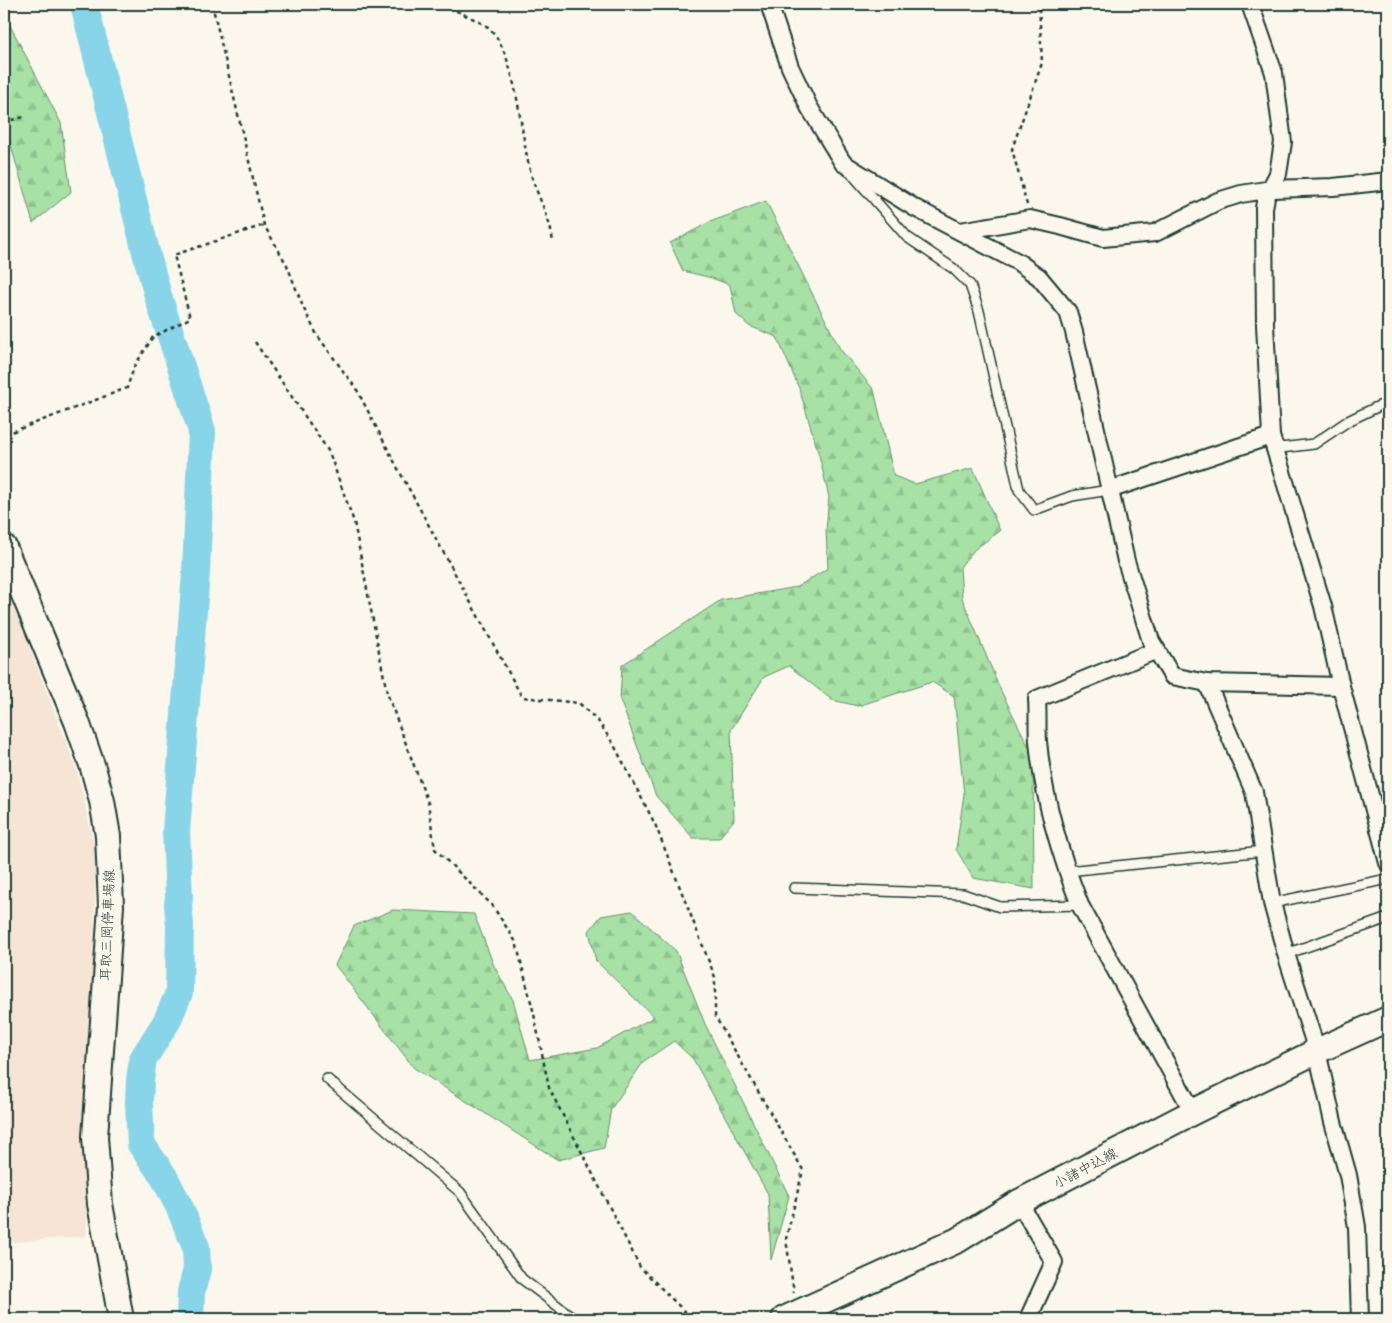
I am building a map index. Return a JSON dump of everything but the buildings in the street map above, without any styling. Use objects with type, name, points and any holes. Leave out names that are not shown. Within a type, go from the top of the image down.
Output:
[{"type":"main road","name":"耳取三岡停車場線","points":[[4,547],[77,722],[98,784],[108,836],[111,906],[95,1137],[100,1204],[121,1319]]},
{"type":"main road","name":"小諸中込線","points":[[790,1316],[958,1240],[1019,1202],[1193,1112],[1317,1051],[1388,1019]]},
{"type":"street","points":[[769,4],[790,66],[809,107],[843,163],[914,208],[1018,262],[1039,277],[1068,312],[1126,561],[1151,641],[1172,676],[1207,684],[1341,686]]},
{"type":"street","points":[[1250,4],[1274,73],[1283,142],[1278,174],[1272,189],[1266,197],[1264,208],[1265,325],[1271,436],[1323,606],[1341,686],[1388,864]]},
{"type":"street","points":[[960,231],[1030,219],[1103,238],[1154,232],[1218,201],[1241,194],[1272,189],[1333,187],[1388,181]]},
{"type":"street","points":[[1109,490],[1271,436]]},
{"type":"street","points":[[1156,650],[1037,699],[1038,742],[1047,796],[1067,871],[1080,905],[1193,1112]]},
{"type":"street","points":[[1207,684],[1254,792],[1272,903],[1317,1051],[1333,1122],[1348,1175],[1357,1227],[1360,1319]]},
{"type":"street","points":[[1019,1202],[1054,1262],[1028,1319]]},
{"type":"lane","points":[[843,163],[907,237],[954,269],[970,285],[979,310],[1019,490],[1034,510],[1072,496],[1109,490]]},
{"type":"lane","points":[[1271,436],[1281,448],[1314,444],[1348,421],[1379,406],[1388,405]]},
{"type":"lane","points":[[1067,871],[1264,851]]},
{"type":"lane","points":[[1272,903],[1388,879]]},
{"type":"lane","points":[[794,888],[963,894],[1000,907],[1080,905]]},
{"type":"lane","points":[[1286,954],[1388,918]]},
{"type":"lane","points":[[327,1079],[460,1192],[522,1279],[575,1319]]},
{"type":"path","points":[[212,4],[264,225],[287,265],[303,307],[318,335],[357,390],[522,697],[579,703],[598,721],[614,744],[654,824],[715,977],[715,1016],[802,1170],[786,1239],[790,1316]]},
{"type":"path","points":[[442,4],[489,27],[504,51],[515,92],[530,171],[551,225],[553,242]]},
{"type":"path","points":[[1030,219],[1012,149],[1042,63],[1039,4]]},
{"type":"path","points":[[4,122],[24,117]]},
{"type":"path","points":[[4,422],[9,433],[127,388],[134,368],[153,337],[190,318],[174,255],[264,225]]},
{"type":"path","points":[[256,342],[329,452],[354,522],[387,693],[428,803],[435,849],[492,905],[516,942],[550,1088],[640,1267],[692,1319]]},
{"type":"shaded area","points":[[14,607],[77,771],[96,854],[86,1236],[4,1243],[4,609]]},
{"type":"green space","points":[[4,14],[61,123],[71,192],[33,223],[4,121]]},
{"type":"green space","points":[[766,201],[840,349],[874,390],[894,476],[915,484],[973,468],[1000,531],[975,549],[960,567],[962,598],[1001,691],[1033,755],[1034,889],[973,878],[956,849],[964,794],[954,696],[932,682],[858,706],[832,700],[789,666],[764,677],[731,730],[734,820],[719,838],[693,838],[656,796],[620,700],[622,665],[721,600],[797,587],[828,568],[826,530],[829,497],[819,455],[799,388],[777,337],[749,326],[736,314],[730,285],[712,278],[683,271],[670,243],[710,222]]},
{"type":"green space","points":[[393,910],[474,914],[494,966],[513,1000],[530,1060],[597,1048],[654,1017],[596,961],[589,931],[601,916],[632,911],[676,951],[705,1024],[789,1196],[771,1260],[768,1194],[693,1059],[674,1041],[644,1061],[611,1109],[604,1148],[558,1160],[414,1068],[335,965],[354,926]]},
{"type":"waterway","points":[[84,4],[147,256],[202,431],[196,572],[176,832],[180,925],[179,993],[167,1021],[143,1059],[139,1102],[141,1144],[164,1177],[179,1206],[196,1247],[197,1269],[191,1292],[190,1319]]}]
